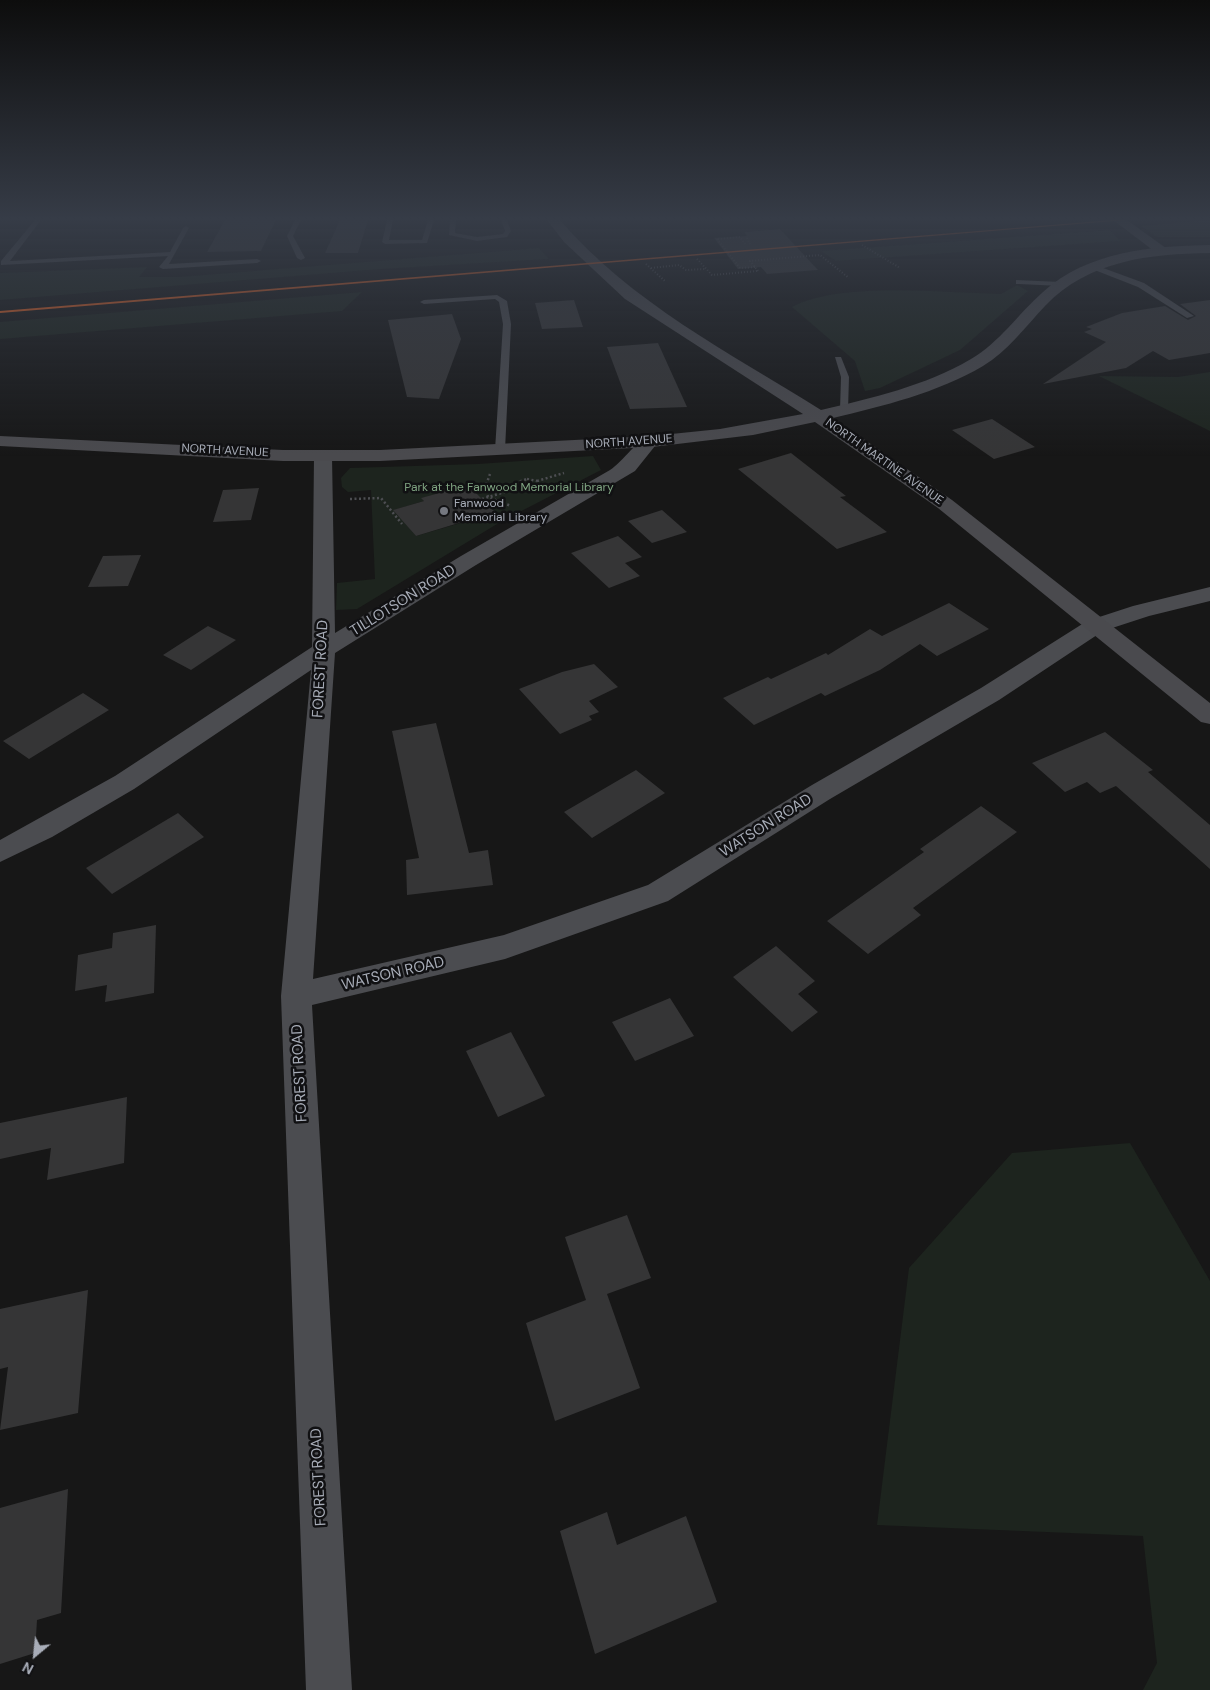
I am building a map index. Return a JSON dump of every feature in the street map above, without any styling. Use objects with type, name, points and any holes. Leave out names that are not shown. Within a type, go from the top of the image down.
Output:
[{"type":"street","name":"NORTH MARTINE AVENUE","points":[[636,299],[819,417],[945,504],[1095,626],[1210,716]]},
{"type":"street","name":"NORTH AVENUE","points":[[0,441],[322,456],[500,450],[650,442],[710,436],[819,417],[920,388],[977,362],[1010,337],[1045,299]]},
{"type":"street","name":"TILLOTSON ROAD","points":[[0,852],[115,789],[324,651],[546,514],[628,467],[650,442]]},
{"type":"street","name":"FOREST ROAD","points":[[322,456],[324,651],[296,996],[329,1690]]},
{"type":"street","name":"WATSON ROAD","points":[[296,996],[505,948],[658,893],[821,792],[990,694],[1095,626],[1141,611],[1210,594]]},
{"type":"lane","points":[[424,302],[469,299]]},
{"type":"lane","points":[[499,299],[503,301],[507,324],[500,450]]},
{"type":"lane","points":[[1162,299],[1190,316]]},
{"type":"lane","points":[[838,359],[844,366],[846,381],[844,410]]},
{"type":"path","points":[[500,450],[485,488],[488,496],[503,504],[546,514]]},
{"type":"path","points":[[482,498],[518,488],[530,490],[539,485],[534,480],[524,479],[516,484],[518,488]]},
{"type":"path","points":[[323,502],[381,498],[402,524]]},
{"type":"green space","points":[[279,299],[355,299],[342,311],[0,339],[0,322]]},
{"type":"green space","points":[[813,299],[1019,299],[960,350],[880,388],[865,391],[855,361],[792,307]]},
{"type":"green space","points":[[1210,372],[1210,431],[1099,376],[1178,377]]},
{"type":"green space","name":"Park at the Fanwood Memorial Library","points":[[593,456],[601,470],[502,521],[357,609],[336,610],[337,583],[375,579],[371,490],[348,492],[342,487],[341,478],[350,468],[478,464]],"holes":[[[468,485],[495,513],[416,536],[394,510],[424,501],[422,498]]]},
{"type":"green space","points":[[1130,1143],[1210,1281],[1210,1690],[1143,1690],[1157,1663],[1143,1536],[877,1525],[909,1268],[1012,1153]]},
{"type":"building","points":[[574,300],[583,327],[542,329],[535,303]]},
{"type":"building","points":[[1210,300],[1210,353],[1169,360],[1153,351],[1126,368],[1043,384],[1106,342],[1084,332],[1092,329],[1086,327],[1122,313],[1165,306],[1188,320],[1196,316],[1180,304]]},
{"type":"building","points":[[452,314],[461,339],[439,399],[407,397],[388,320]]},
{"type":"building","points":[[658,343],[687,407],[630,409],[607,347]]},
{"type":"building","points":[[992,419],[1035,447],[994,459],[952,430]]},
{"type":"building","points":[[791,453],[846,496],[840,497],[887,532],[837,549],[738,469]]},
{"type":"building","name":"Fanwood Memorial Library","points":[[468,485],[495,512],[416,536],[393,510],[424,501],[421,498]]},
{"type":"building","points":[[259,488],[251,520],[213,522],[223,490]]},
{"type":"building","points":[[662,510],[687,532],[652,543],[628,521]]},
{"type":"building","points":[[618,536],[642,557],[625,563],[640,576],[609,588],[571,553]]},
{"type":"building","points":[[141,555],[128,586],[88,587],[103,556]]},
{"type":"building","points":[[949,603],[989,629],[937,656],[920,644],[880,670],[825,696],[821,693],[754,725],[723,698],[768,677],[771,679],[826,653],[828,655],[870,629],[882,636]]},
{"type":"building","points":[[208,626],[236,640],[191,670],[163,655]]},
{"type":"building","points":[[594,664],[618,687],[589,701],[599,712],[589,716],[592,720],[560,734],[519,689],[562,672]]},
{"type":"building","points":[[83,693],[109,710],[29,759],[3,741]]},
{"type":"building","points":[[436,723],[469,853],[488,850],[493,885],[407,895],[406,860],[419,858],[392,731]]},
{"type":"building","points":[[1105,732],[1153,770],[1148,772],[1210,825],[1210,869],[1116,786],[1100,793],[1087,782],[1065,792],[1032,763]]},
{"type":"building","points":[[636,770],[665,793],[592,838],[564,812]]},
{"type":"building","points":[[981,806],[1017,832],[913,908],[921,915],[868,954],[827,921],[924,852],[920,849]]},
{"type":"building","points":[[178,813],[204,837],[112,894],[86,868]]},
{"type":"building","points":[[156,925],[154,993],[105,1002],[107,985],[75,991],[78,955],[112,948],[113,933]]},
{"type":"building","points":[[776,946],[815,981],[798,994],[818,1012],[792,1032],[733,977]]},
{"type":"building","points":[[670,998],[694,1036],[635,1061],[612,1022]]},
{"type":"building","points":[[511,1032],[545,1096],[498,1117],[466,1051]]},
{"type":"building","points":[[127,1097],[124,1163],[47,1180],[51,1148],[0,1159],[0,1123]]},
{"type":"building","points":[[627,1215],[651,1278],[607,1294],[640,1388],[555,1421],[526,1323],[586,1300],[565,1237]]},
{"type":"building","points":[[88,1290],[78,1413],[0,1430],[8,1367],[0,1369],[0,1309]]},
{"type":"building","points":[[68,1489],[61,1613],[37,1620],[35,1653],[0,1664],[0,1508]]},
{"type":"building","points":[[607,1512],[617,1545],[686,1516],[717,1602],[595,1654],[560,1531]]},
{"type":"transit line","points":[[0,312],[160,299]]},
{"type":"place","name":"Fanwood Memorial Library","points":[[444,511]]}]
